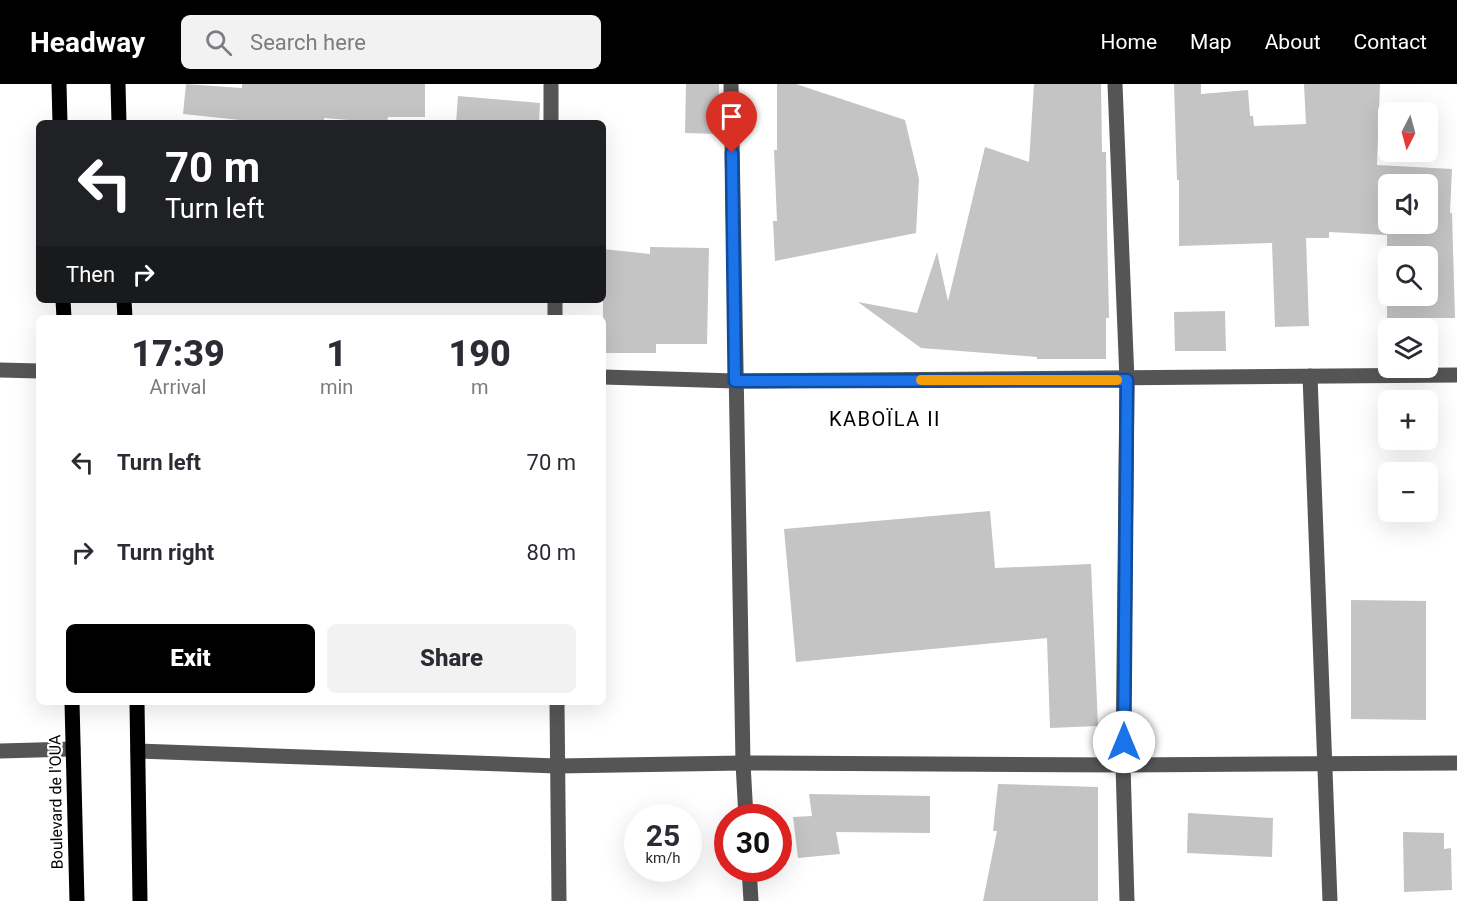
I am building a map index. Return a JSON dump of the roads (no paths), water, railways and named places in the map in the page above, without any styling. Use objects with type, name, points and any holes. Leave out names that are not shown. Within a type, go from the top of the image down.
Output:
[{"type":"main road","points":[[59,84],[60,120]]},
{"type":"main road","points":[[118,84],[119,120]]},
{"type":"main road","name":"Boulevard de l'OUA","points":[[72,705],[77,901]]},
{"type":"main road","points":[[137,705],[140,901]]},
{"type":"street","points":[[551,84],[551,120]]},
{"type":"street","points":[[731,84],[735,381],[745,804]]},
{"type":"street","points":[[1115,84],[1127,380],[1124,765],[1127,901]]},
{"type":"street","points":[[0,370],[36,371]]},
{"type":"street","points":[[606,377],[735,381],[1127,380],[1457,375]]},
{"type":"street","points":[[1310,376],[1330,901]]},
{"type":"street","points":[[557,705],[559,901]]},
{"type":"street","points":[[0,751],[74,749]]},
{"type":"street","points":[[138,751],[557,766],[743,763],[1124,765],[1457,763]]},
{"type":"street","points":[[750,882],[751,901]]},
{"type":"district","name":"KABOÏLA II","points":[[885,419]]}]
